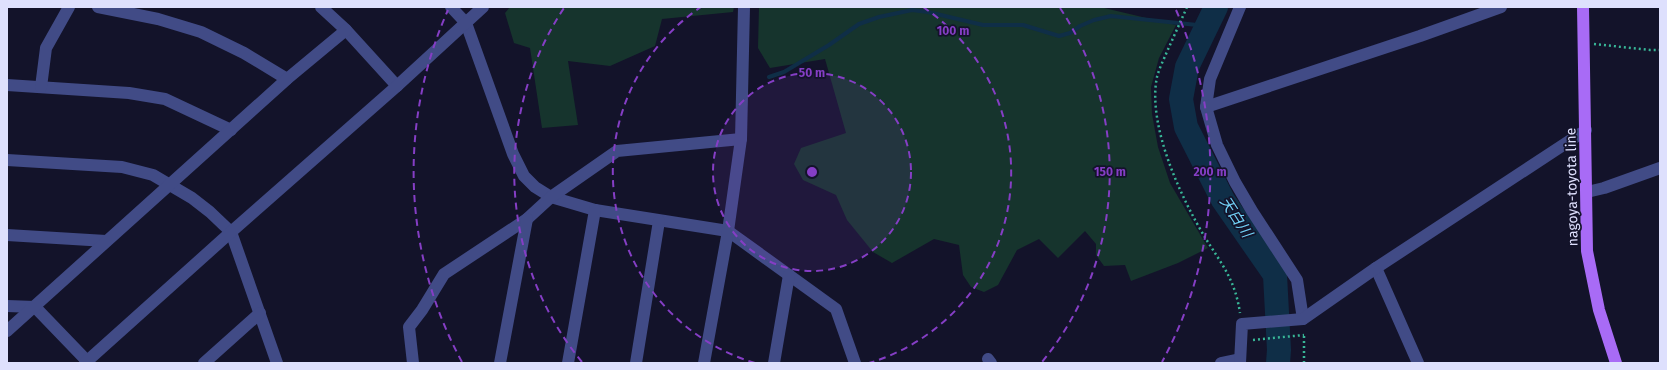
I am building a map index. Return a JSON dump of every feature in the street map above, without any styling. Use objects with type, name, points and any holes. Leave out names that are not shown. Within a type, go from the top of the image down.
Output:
[{"type":"main road","name":"nagoya-toyota line","points":[[1583,7],[1587,251],[1599,310],[1616,363]]},
{"type":"street","points":[[41,87],[46,48],[69,7]]},
{"type":"street","points":[[98,7],[158,19],[201,32],[244,53],[287,79]]},
{"type":"street","points":[[321,7],[346,30],[398,86]]},
{"type":"street","points":[[451,7],[466,23],[513,154],[524,176],[535,187],[551,197],[594,210],[728,231],[836,309],[855,363]]},
{"type":"street","points":[[7,306],[35,307],[86,362],[230,232],[398,86],[483,7]]},
{"type":"street","points":[[704,363],[728,231],[741,139],[744,7]]},
{"type":"street","points":[[1240,7],[1210,79],[1206,107],[1217,145],[1232,175],[1252,211],[1297,280],[1303,319]]},
{"type":"street","points":[[1206,107],[1413,39],[1501,7]]},
{"type":"street","points":[[7,331],[35,307],[106,240],[171,185],[287,79],[346,30]]},
{"type":"street","points":[[7,85],[129,93],[164,99],[231,130]]},
{"type":"street","points":[[1221,363],[1240,361],[1242,324],[1303,319],[1376,268],[1586,130]]},
{"type":"street","points":[[413,363],[409,328],[444,274],[527,218],[551,197],[617,151],[741,139]]},
{"type":"street","points":[[7,160],[122,167],[153,175],[171,185],[210,212],[230,232],[277,363]]},
{"type":"street","points":[[1587,192],[1604,188],[1660,168]]},
{"type":"street","points":[[568,363],[594,210]]},
{"type":"street","points":[[500,363],[527,218]]},
{"type":"street","points":[[636,363],[659,221]]},
{"type":"street","points":[[7,235],[106,240]]},
{"type":"street","points":[[1376,268],[1418,363]]},
{"type":"street","points":[[774,363],[789,275]]},
{"type":"street","points":[[204,363],[260,313]]},
{"type":"path","points":[[1188,7],[1157,75],[1155,100],[1156,114],[1162,141],[1183,196],[1206,240],[1230,276],[1238,299],[1242,324]]},
{"type":"path","points":[[1584,42],[1660,50]]},
{"type":"path","points":[[1303,319],[1304,363]]},
{"type":"path","points":[[1249,340],[1304,335]]},
{"type":"green space","points":[[510,7],[734,7],[733,12],[662,19],[655,46],[610,66],[568,61],[578,125],[542,128],[530,48],[514,43],[505,13]]},
{"type":"green space","points":[[759,7],[1100,7],[1176,25],[1159,58],[1151,87],[1152,114],[1158,147],[1170,183],[1208,248],[1178,263],[1131,281],[1125,265],[1104,266],[1096,255],[1096,244],[1085,231],[1058,258],[1039,239],[1017,250],[998,285],[984,292],[971,287],[963,275],[959,245],[934,239],[892,263],[873,252],[847,220],[836,195],[803,180],[794,164],[801,148],[846,133],[825,59],[770,68],[758,48]]},
{"type":"waterway","name":"天白川","points":[[1216,7],[1187,67],[1181,99],[1186,127],[1223,200],[1275,275],[1279,350],[1278,363]]},
{"type":"waterway","points":[[769,77],[784,72],[829,45],[859,24],[879,17],[912,10],[928,12],[983,25],[1023,25],[1059,36],[1070,33],[1080,26],[1094,20],[1111,16],[1207,26]]}]
